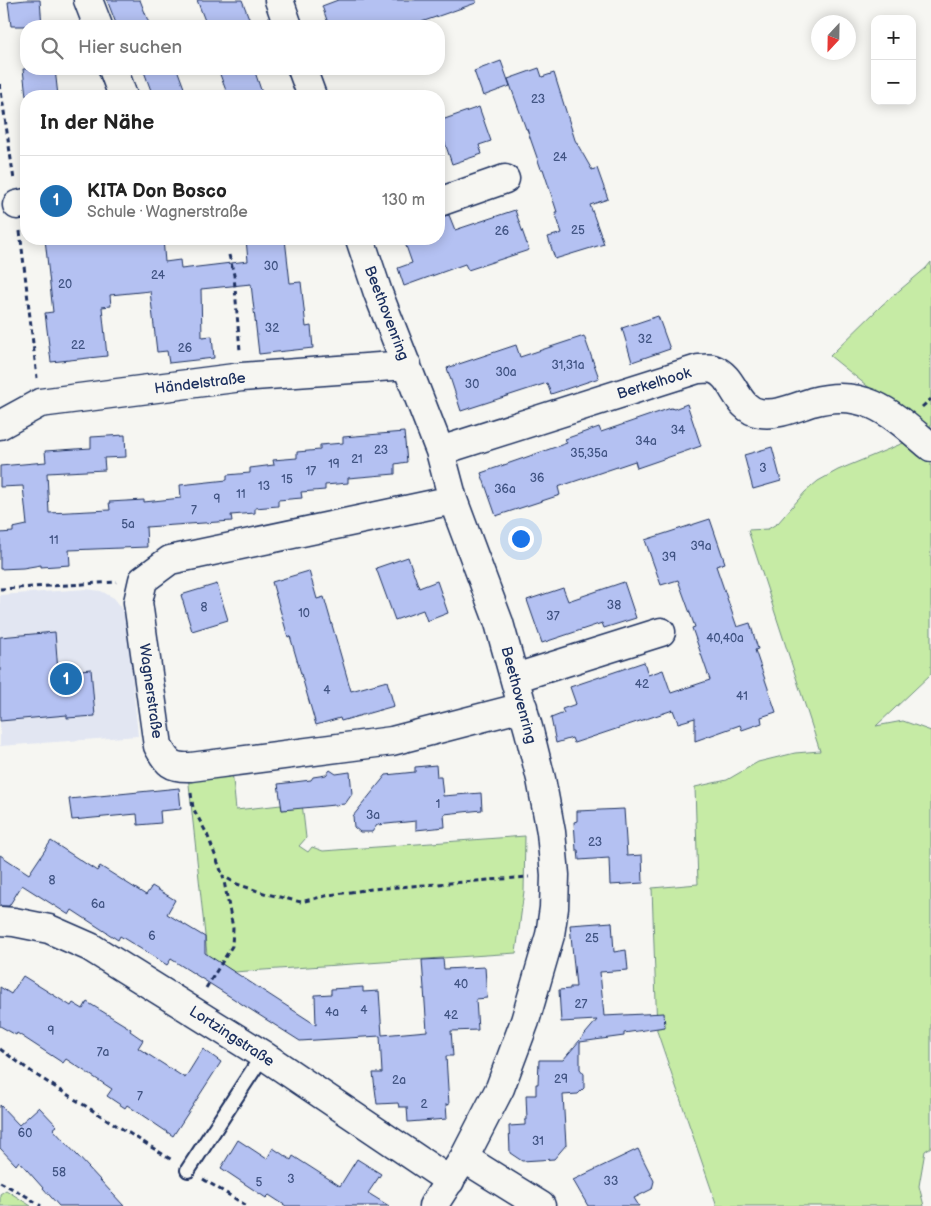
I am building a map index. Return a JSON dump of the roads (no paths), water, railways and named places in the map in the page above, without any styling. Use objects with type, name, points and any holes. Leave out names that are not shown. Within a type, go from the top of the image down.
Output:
[{"type":"street","points":[[88,0],[96,20]]},
{"type":"street","points":[[279,0],[286,20]]},
{"type":"street","points":[[115,75],[121,90]]},
{"type":"street","points":[[304,75],[310,90]]},
{"type":"street","points":[[445,200],[505,179]]},
{"type":"street","name":"Beethovenring","points":[[362,245],[378,293],[440,451],[453,500],[499,623],[541,779],[551,832],[554,908],[550,935],[525,1021],[500,1088],[464,1158],[433,1206]]},
{"type":"street","name":"Händelstraße","points":[[0,425],[40,403],[242,377],[407,365]]},
{"type":"street","name":"Berkelhook","points":[[440,451],[698,369],[713,369],[723,376],[746,408],[759,413],[776,413],[838,397],[869,402],[884,410],[931,447]]},
{"type":"street","name":"Wagnerstraße","points":[[453,500],[170,560],[143,580],[138,602],[158,746],[165,759],[177,768],[191,767],[392,741],[523,707]]},
{"type":"street","points":[[515,678],[661,632]]},
{"type":"street","name":"Lortzingstraße","points":[[0,921],[49,929],[90,948],[263,1055],[450,1181]]},
{"type":"street","points":[[464,1158],[541,1206]]},
{"type":"lane","points":[[188,1170],[263,1055]]},
{"type":"place","name":"KITA Don Bosco","points":[[66,679]]}]
